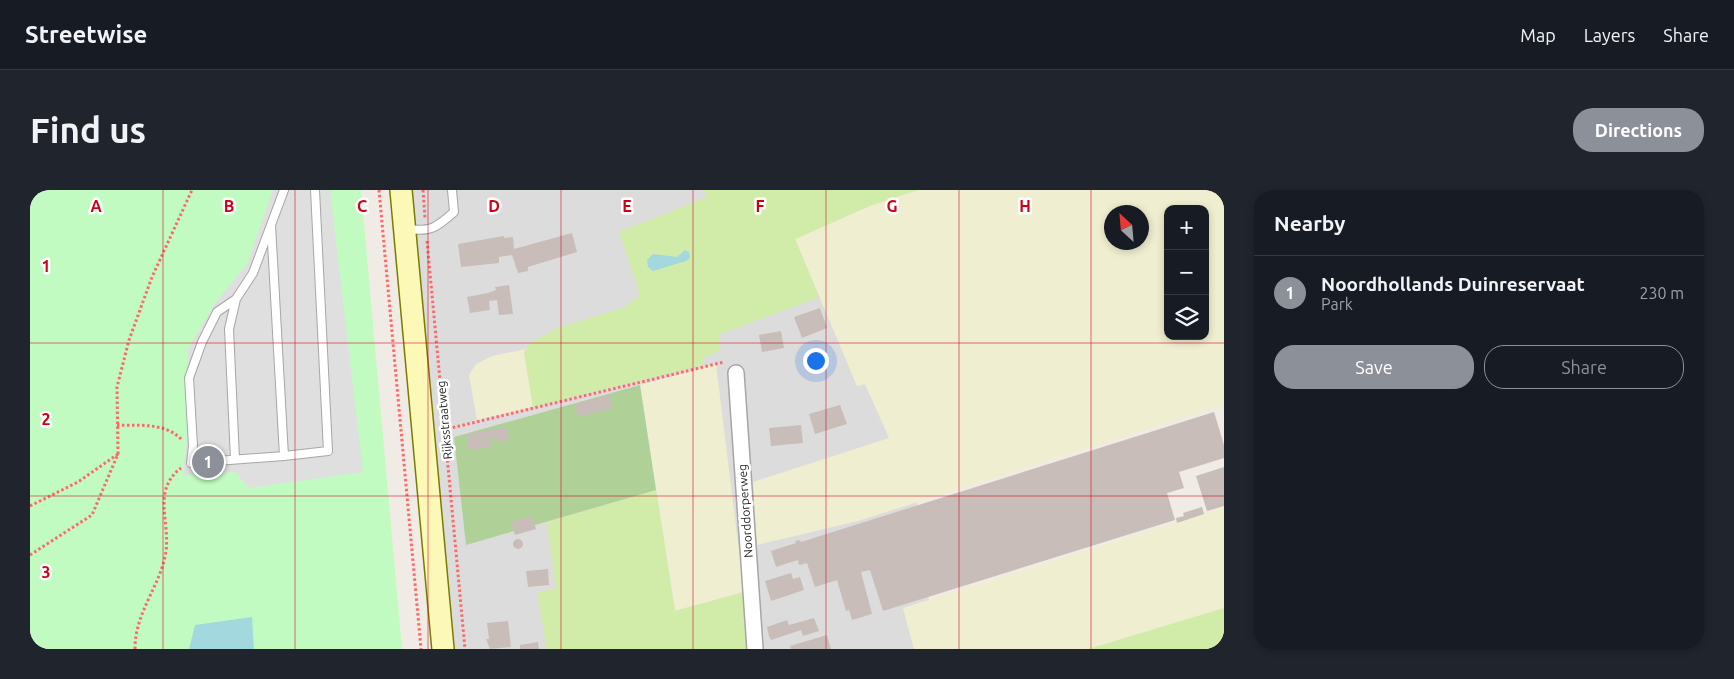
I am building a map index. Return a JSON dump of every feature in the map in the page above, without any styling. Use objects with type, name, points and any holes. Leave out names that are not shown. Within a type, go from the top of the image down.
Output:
[{"type":"main road","name":"Rijksstraatweg","points":[[401,190],[443,649]]},
{"type":"street","name":"Noorddorperweg","points":[[736,373],[755,649]]},
{"type":"lane","points":[[235,459],[229,329],[236,299],[253,273],[284,190]]},
{"type":"lane","points":[[236,299],[217,312],[202,342],[190,378],[193,446],[191,463],[328,451],[315,190]]},
{"type":"lane","points":[[405,229],[426,231],[440,225],[454,212],[452,190]]},
{"type":"lane","points":[[271,224],[284,456]]},
{"type":"path","points":[[30,555],[92,515],[118,454],[117,387],[129,340],[152,278],[192,190]]},
{"type":"path","points":[[379,190],[421,649]]},
{"type":"path","name":"Rijksstraatweg","points":[[423,190],[465,649]]},
{"type":"path","points":[[402,439],[730,360],[736,373]]},
{"type":"path","points":[[118,425],[162,427],[172,430],[185,443],[191,463],[170,476],[165,490],[166,548],[163,568],[148,596],[135,631],[135,649]]},
{"type":"path","points":[[30,506],[78,482],[118,454]]},
{"type":"shaded area","points":[[273,190],[330,190],[363,472],[249,488],[235,472],[183,475],[187,437],[188,349],[215,303],[247,264]]},
{"type":"shaded area","points":[[406,190],[834,190],[914,477],[935,649],[450,649]]},
{"type":"green space","points":[[30,190],[361,190],[402,649],[30,649]]},
{"type":"green space","points":[[704,190],[918,190],[870,206],[795,239],[818,294],[817,298],[720,334],[720,351],[703,358],[704,365],[533,407],[524,352],[529,344],[557,328],[625,307],[640,294],[619,232],[707,197]]},
{"type":"green space","points":[[918,190],[1224,190],[1224,405],[858,521],[757,545],[753,482],[889,438],[865,384],[857,386],[795,239],[870,206]]},
{"type":"green space","points":[[526,349],[524,352],[533,407],[477,420],[469,375],[476,364],[492,356]]},
{"type":"green space","points":[[716,364],[744,592],[675,611],[640,385]]},
{"type":"green space","points":[[640,385],[656,490],[466,545],[454,437]]},
{"type":"green space","points":[[656,490],[675,611],[744,592],[748,628],[747,649],[547,649],[537,592],[556,589],[547,522]]},
{"type":"green space","points":[[1224,507],[1224,608],[1088,649],[914,649],[903,608]]},
{"type":"green space","points":[[1224,608],[1224,649],[1088,649]]},
{"type":"water","points":[[685,250],[689,252],[690,258],[686,261],[653,271],[648,267],[647,260],[653,254],[677,257]]},
{"type":"water","points":[[252,617],[254,649],[189,649],[195,625]]},
{"type":"building","points":[[572,233],[577,252],[528,267],[528,271],[518,273],[512,255],[499,257],[499,263],[461,267],[458,244],[504,236],[504,238],[513,237],[514,249]]},
{"type":"building","points":[[509,285],[513,314],[499,315],[497,300],[489,301],[490,310],[470,313],[467,297],[488,293],[496,290],[495,287]]},
{"type":"building","points":[[820,308],[827,328],[802,338],[794,317]]},
{"type":"building","points":[[781,331],[784,348],[762,352],[759,335]]},
{"type":"building","points":[[609,395],[613,408],[578,417],[575,404]]},
{"type":"building","points":[[840,405],[847,424],[815,434],[809,414]]},
{"type":"building","points":[[1214,412],[1224,445],[1224,458],[1179,472],[1184,488],[1167,493],[1175,520],[883,611],[870,570],[861,572],[872,614],[852,620],[849,610],[846,611],[837,580],[815,587],[807,563],[799,565],[798,560],[776,567],[771,551],[796,543],[795,541],[800,540],[801,542]]},
{"type":"building","points":[[801,425],[803,443],[771,446],[769,428]]},
{"type":"building","points":[[507,427],[509,440],[498,442],[498,438],[490,439],[491,447],[470,450],[467,447],[467,434]]},
{"type":"building","points":[[1224,467],[1224,506],[1207,511],[1196,476]]},
{"type":"building","points":[[1202,507],[1204,514],[1177,523],[1176,518],[1184,516],[1183,513]]},
{"type":"building","points":[[532,516],[536,529],[515,535],[511,522]]},
{"type":"building","points":[[516,539],[520,539],[523,544],[522,548],[516,549],[513,546],[513,542]]},
{"type":"building","points":[[548,569],[549,585],[528,587],[526,571]]},
{"type":"building","points":[[791,573],[793,579],[800,577],[804,590],[771,601],[765,581]]},
{"type":"building","points":[[814,618],[819,631],[803,636],[801,630],[771,640],[769,636],[767,627],[787,620],[789,625]]},
{"type":"building","points":[[508,621],[511,647],[490,649],[486,639],[489,639],[487,623]]},
{"type":"building","points":[[827,635],[831,649],[791,649],[790,646]]},
{"type":"building","points":[[538,642],[539,649],[520,649],[520,645]]},
{"type":"place","name":"Noordhollands Duinreservaat","points":[[208,462]]}]
